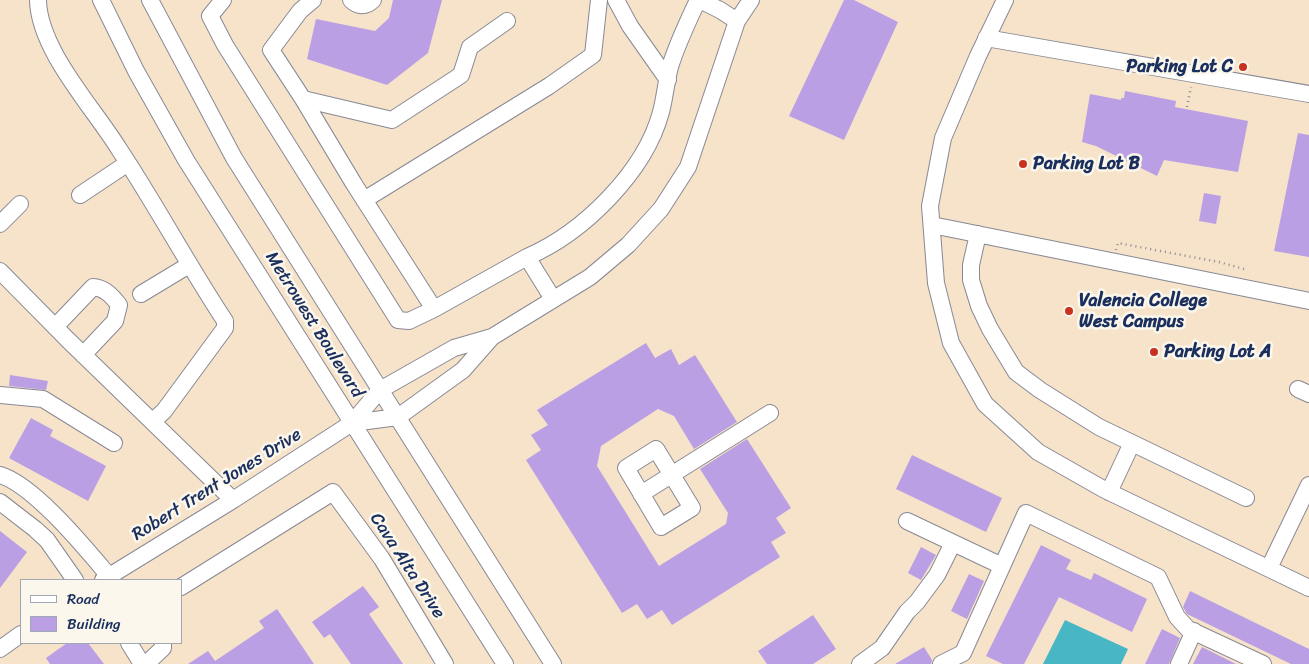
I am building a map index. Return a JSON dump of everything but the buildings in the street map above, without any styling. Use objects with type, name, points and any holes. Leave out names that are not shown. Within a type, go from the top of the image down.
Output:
[{"type":"street","points":[[36,0],[44,32],[57,58],[128,163],[225,321],[225,328],[164,411],[152,421]]},
{"type":"street","name":"Metrowest Boulevard","points":[[101,0],[136,71],[186,160],[505,664]]},
{"type":"street","name":"Metrowest Boulevard","points":[[150,0],[234,158],[552,664]]},
{"type":"street","points":[[223,0],[210,16],[225,45],[398,320],[409,321],[543,250],[591,217],[606,202],[629,173],[646,146],[661,113],[670,68],[699,0],[720,10],[737,22]]},
{"type":"street","points":[[313,0],[300,11],[271,50],[434,309]]},
{"type":"street","points":[[351,0],[358,5],[363,5],[373,0]]},
{"type":"street","points":[[364,200],[549,86],[593,55],[599,0]]},
{"type":"street","points":[[616,0],[630,26],[668,80]]},
{"type":"street","points":[[380,390],[454,348],[492,337],[590,277],[626,247],[661,209],[688,167],[737,22],[751,0]]},
{"type":"street","points":[[1005,0],[986,38],[943,138],[930,206],[936,283],[951,343],[985,404],[1038,452],[1109,492],[1309,588]]},
{"type":"street","points":[[303,99],[392,120],[461,74],[470,47],[507,21]]},
{"type":"street","points":[[986,38],[1309,94]]},
{"type":"street","points":[[80,195],[128,163]]},
{"type":"street","points":[[0,224],[20,204]]},
{"type":"street","points":[[932,225],[1309,301]]},
{"type":"street","points":[[978,234],[971,272],[979,306],[990,329],[1016,372],[1040,390],[1085,418],[1246,498]]},
{"type":"street","points":[[527,257],[553,299]]},
{"type":"street","points":[[141,294],[189,265]]},
{"type":"street","points":[[0,270],[83,355],[233,500]]},
{"type":"street","points":[[55,327],[93,287],[100,288],[112,296],[119,305],[115,321],[83,355]]},
{"type":"street","points":[[398,417],[464,370],[492,337]]},
{"type":"street","name":"Robert Trent Jones Drive","points":[[106,578],[233,500],[352,423],[380,390]]},
{"type":"street","points":[[0,395],[43,399],[114,442]]},
{"type":"street","points":[[641,494],[770,413]]},
{"type":"street","name":"Robert Trent Jones Drive","points":[[352,423],[398,417]]},
{"type":"street","points":[[1109,492],[1132,443]]},
{"type":"street","points":[[656,449],[672,475],[692,508],[661,527],[626,468],[656,449]]},
{"type":"street","points":[[0,475],[18,484],[36,499],[80,542],[106,578]]},
{"type":"street","points":[[1269,568],[1309,485]]},
{"type":"street","name":"Cava Alta Drive","points":[[182,586],[333,492],[382,559],[446,664]]},
{"type":"street","points":[[0,502],[47,540],[75,579]]},
{"type":"street","points":[[942,664],[963,652],[1026,513],[1158,577],[1177,616],[1188,629],[1263,664]]},
{"type":"street","points":[[907,520],[1002,566]]},
{"type":"street","points":[[860,664],[882,648],[907,612],[937,575],[953,543]]},
{"type":"street","points":[[1179,664],[1194,632]]},
{"type":"street","points":[[0,649],[20,635]]},
{"type":"street","points":[[130,644],[144,664],[163,648],[163,644]]},
{"type":"path","points":[[1187,107],[1191,85]]},
{"type":"path","points":[[1115,252],[1118,243],[1219,262],[1244,269],[1243,277]]},
{"type":"water","points":[[1065,620],[1128,649],[1121,664],[1043,664]]},
{"type":"place","name":"Parking Lot C","points":[[1243,67]]},
{"type":"place","name":"Parking Lot B","points":[[1023,164]]},
{"type":"place","name":"Valencia College West Campus","points":[[1069,311]]},
{"type":"place","name":"Parking Lot A","points":[[1154,352]]}]
